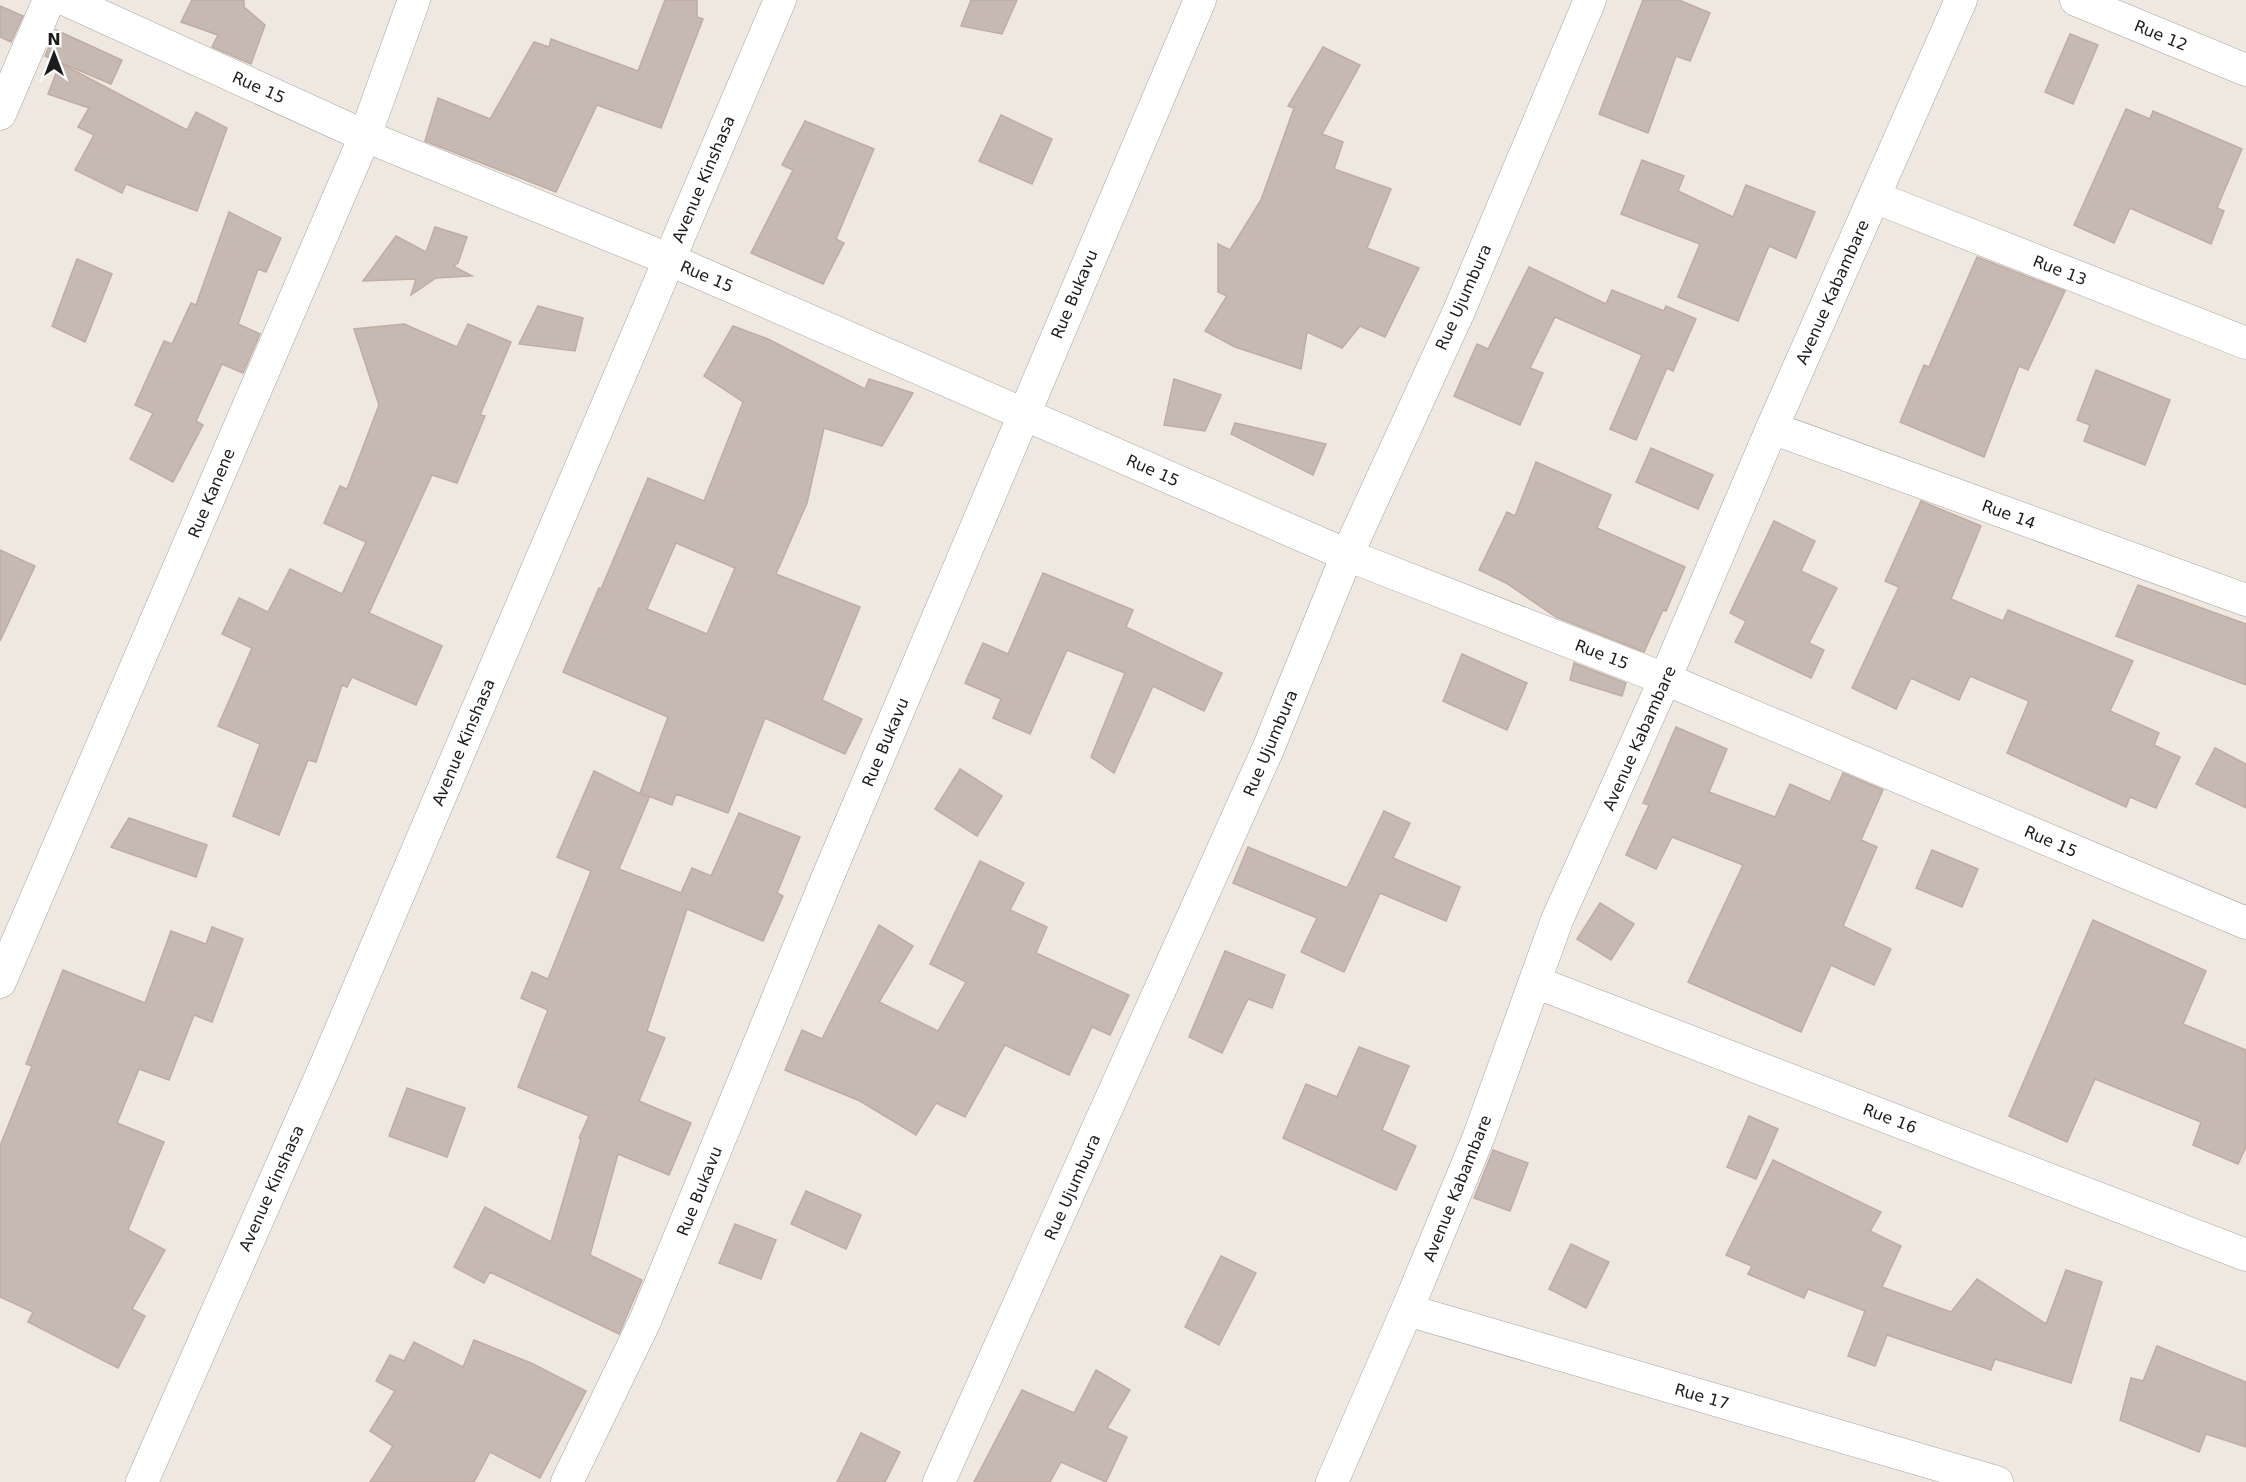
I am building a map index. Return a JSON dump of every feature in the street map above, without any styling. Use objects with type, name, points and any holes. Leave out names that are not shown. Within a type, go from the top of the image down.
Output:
[{"type":"street","points":[[0,114],[49,0]]},
{"type":"street","name":"Rue 15","points":[[66,0],[365,136],[668,259],[1347,555],[1665,679],[2246,922]]},
{"type":"street","name":"Rue Kanene","points":[[0,982],[365,136],[414,0]]},
{"type":"street","name":"Avenue Kinshasa","points":[[142,1482],[324,1069],[780,0]]},
{"type":"street","name":"Rue Bukavu","points":[[567,1482],[645,1321],[1023,413],[1200,0]]},
{"type":"street","name":"Rue Ujumbura","points":[[939,1482],[1268,750],[1347,555],[1458,311],[1590,0]]},
{"type":"street","name":"Avenue Kabambare","points":[[1332,1482],[1479,1136],[1557,920],[1962,0]]},
{"type":"street","name":"Rue 12","points":[[2076,0],[2246,70]]},
{"type":"street","name":"Rue 13","points":[[1874,198],[2246,344]]},
{"type":"street","name":"Rue 14","points":[[1772,428],[2246,600]]},
{"type":"street","name":"Rue 16","points":[[1535,982],[2246,1255]]},
{"type":"street","name":"Rue 17","points":[[1407,1310],[1997,1482]]},
{"type":"building","points":[[192,0],[244,0],[244,7],[265,25],[251,64],[212,47],[218,35],[181,22]]},
{"type":"building","points":[[665,0],[697,0],[697,17],[703,19],[661,128],[597,105],[556,192],[425,141],[438,98],[490,119],[534,42],[549,47],[551,39],[638,71]]},
{"type":"building","points":[[971,0],[1017,0],[1002,34],[961,26]]},
{"type":"building","points":[[1643,0],[1679,0],[1710,13],[1690,61],[1676,56],[1648,133],[1599,114]]},
{"type":"building","points":[[0,6],[23,16],[11,42],[0,37]]},
{"type":"building","points":[[56,30],[122,60],[111,84],[45,56]]},
{"type":"building","points":[[2070,34],[2098,45],[2073,104],[2045,92]]},
{"type":"building","points":[[1323,47],[1360,65],[1322,134],[1343,142],[1334,169],[1391,189],[1367,248],[1419,268],[1385,337],[1360,326],[1342,348],[1307,332],[1301,369],[1235,347],[1205,331],[1227,296],[1218,292],[1218,244],[1230,250],[1261,200],[1294,108],[1288,106]]},
{"type":"building","points":[[60,63],[187,130],[196,112],[227,128],[197,211],[126,184],[122,193],[75,170],[94,135],[78,127],[89,108],[48,94]]},
{"type":"building","points":[[2126,109],[2150,119],[2153,111],[2242,149],[2217,208],[2224,211],[2211,244],[2130,208],[2114,243],[2074,225]]},
{"type":"building","points":[[1001,115],[1052,139],[1032,184],[979,161]]},
{"type":"building","points":[[805,121],[874,149],[836,239],[844,243],[823,284],[751,253],[793,170],[782,165]]},
{"type":"building","points":[[1642,160],[1684,176],[1678,191],[1733,217],[1746,185],[1815,212],[1796,258],[1769,246],[1738,321],[1678,297],[1700,244],[1621,214]]},
{"type":"building","points":[[229,212],[281,238],[266,272],[258,269],[238,324],[260,334],[243,373],[222,364],[196,421],[203,425],[173,482],[130,459],[153,413],[135,405],[164,341],[172,344],[191,303],[196,305]]},
{"type":"building","points":[[435,227],[467,237],[458,263],[453,266],[472,276],[436,278],[411,295],[416,279],[363,281],[396,236],[426,252]]},
{"type":"building","points":[[1977,257],[2065,291],[2028,370],[2019,366],[1984,457],[1900,422],[1924,365],[1929,367]]},
{"type":"building","points":[[77,259],[112,274],[85,342],[52,326]]},
{"type":"building","points":[[1529,267],[1606,304],[1612,290],[1664,311],[1666,306],[1696,319],[1673,371],[1667,368],[1636,440],[1610,429],[1642,355],[1555,317],[1530,368],[1543,373],[1520,425],[1454,396],[1477,344],[1488,349]]},
{"type":"building","points":[[538,306],[583,318],[575,351],[519,344]]},
{"type":"building","points":[[404,324],[457,347],[468,324],[511,342],[480,415],[485,416],[457,483],[432,475],[369,613],[442,646],[416,705],[352,677],[347,687],[342,685],[316,762],[308,760],[279,835],[233,816],[260,744],[218,726],[252,648],[222,634],[239,598],[268,612],[290,569],[342,594],[366,542],[324,523],[340,486],[347,489],[379,405],[354,329]]},
{"type":"building","points":[[733,326],[768,339],[865,389],[869,379],[913,393],[882,446],[824,428],[807,503],[776,574],[860,607],[822,700],[862,719],[845,754],[765,718],[728,813],[676,794],[672,805],[640,793],[668,717],[563,672],[648,478],[704,501],[743,402],[704,376]],"holes":[[[676,543],[735,568],[707,634],[647,609]]]},
{"type":"building","points":[[2096,370],[2170,400],[2145,465],[2084,441],[2090,425],[2077,420]]},
{"type":"building","points":[[1174,379],[1221,395],[1205,431],[1164,425]]},
{"type":"building","points":[[1235,423],[1326,444],[1313,475],[1231,434]]},
{"type":"building","points":[[1651,448],[1713,475],[1698,509],[1636,482]]},
{"type":"building","points":[[1536,462],[1611,495],[1597,528],[1685,567],[1666,611],[1663,610],[1644,652],[1556,617],[1506,583],[1479,570],[1507,512],[1515,516]]},
{"type":"building","points":[[1921,501],[1981,526],[1951,599],[2003,621],[2008,610],[2133,661],[2110,711],[2159,733],[2154,745],[2180,757],[2156,808],[2130,797],[2126,807],[2007,753],[2029,701],[1970,676],[1959,700],[1911,678],[1896,709],[1852,688],[1899,587],[1885,581]]},
{"type":"building","points":[[1774,521],[1815,541],[1801,571],[1837,588],[1809,643],[1824,650],[1811,678],[1735,642],[1746,621],[1730,613]]},
{"type":"building","points":[[0,550],[35,566],[0,641]]},
{"type":"building","points":[[1043,573],[1133,610],[1126,627],[1222,673],[1204,711],[1153,686],[1114,773],[1091,757],[1125,673],[1067,650],[1030,734],[993,718],[1001,699],[965,683],[983,643],[1008,654]]},
{"type":"building","points":[[2138,585],[2246,624],[2246,685],[2116,636]]},
{"type":"building","points":[[1462,654],[1527,683],[1507,730],[1443,701]]},
{"type":"building","points":[[1574,663],[1626,683],[1622,696],[1570,680]]},
{"type":"building","points":[[1676,727],[1727,749],[1709,792],[1775,817],[1790,784],[1830,802],[1843,773],[1883,790],[1861,840],[1877,847],[1843,926],[1891,949],[1874,985],[1831,965],[1801,1032],[1688,982],[1743,865],[1672,837],[1656,869],[1626,855],[1649,805],[1643,803]]},
{"type":"building","points":[[2215,748],[2246,764],[2246,808],[2196,784]]},
{"type":"building","points":[[960,769],[1002,796],[977,836],[935,809]]},
{"type":"building","points":[[594,771],[649,798],[619,869],[681,893],[692,868],[711,876],[739,813],[800,837],[777,893],[783,896],[763,941],[687,909],[647,1031],[665,1038],[639,1101],[691,1123],[669,1175],[618,1154],[590,1255],[642,1280],[619,1334],[490,1272],[484,1283],[454,1267],[485,1207],[551,1242],[581,1139],[579,1138],[589,1116],[518,1087],[548,1010],[521,998],[532,972],[548,979],[591,871],[557,857]]},
{"type":"building","points":[[1384,811],[1410,823],[1393,858],[1460,887],[1446,921],[1380,893],[1344,972],[1301,952],[1317,918],[1233,883],[1248,847],[1347,888]]},
{"type":"building","points":[[129,818],[207,845],[196,877],[111,847]]},
{"type":"building","points":[[1932,850],[1978,869],[1962,907],[1916,888]]},
{"type":"building","points":[[980,861],[1024,883],[1010,910],[1047,927],[1036,953],[1129,995],[1110,1035],[1092,1027],[1069,1075],[1005,1045],[965,1117],[936,1103],[916,1135],[860,1101],[785,1070],[802,1030],[822,1039],[879,925],[913,946],[879,1002],[938,1031],[966,982],[930,964]]},
{"type":"building","points":[[1600,903],[1634,924],[1611,960],[1577,939]]},
{"type":"building","points":[[2093,920],[2206,971],[2183,1024],[2246,1050],[2246,1147],[2238,1164],[2193,1145],[2201,1122],[2095,1079],[2067,1142],[2009,1116]]},
{"type":"building","points":[[212,927],[243,939],[212,1022],[194,1015],[169,1080],[139,1069],[117,1123],[164,1142],[128,1230],[165,1250],[132,1309],[145,1316],[118,1368],[28,1322],[33,1312],[0,1297],[0,1146],[32,1066],[26,1064],[63,970],[145,1003],[171,931],[206,944]]},
{"type":"building","points":[[1225,951],[1285,975],[1272,1008],[1248,999],[1222,1053],[1189,1037]]},
{"type":"building","points":[[1359,1047],[1409,1066],[1382,1130],[1416,1146],[1396,1190],[1283,1138],[1306,1084],[1337,1097]]},
{"type":"building","points":[[407,1088],[465,1108],[447,1157],[389,1136]]},
{"type":"building","points":[[1749,1116],[1778,1129],[1756,1179],[1727,1167]]},
{"type":"building","points":[[1493,1150],[1528,1163],[1510,1211],[1474,1198]]},
{"type":"building","points":[[1773,1160],[1881,1212],[1870,1231],[1901,1246],[1882,1287],[1951,1312],[1977,1279],[2046,1324],[2066,1270],[2102,1282],[2071,1383],[1995,1359],[1991,1370],[1887,1335],[1875,1366],[1848,1356],[1865,1311],[1808,1289],[1804,1298],[1748,1274],[1752,1266],[1726,1255]]},
{"type":"building","points":[[806,1191],[861,1215],[846,1249],[791,1224]]},
{"type":"building","points":[[735,1224],[776,1240],[761,1279],[719,1263]]},
{"type":"building","points":[[1571,1244],[1609,1262],[1586,1308],[1549,1289]]},
{"type":"building","points":[[1221,1256],[1256,1273],[1219,1345],[1185,1327]]},
{"type":"building","points":[[474,1340],[531,1363],[586,1391],[540,1478],[490,1452],[474,1482],[370,1482],[393,1446],[370,1431],[395,1391],[376,1381],[390,1355],[404,1361],[414,1342],[463,1367]]},
{"type":"building","points":[[2157,1346],[2246,1382],[2246,1447],[2206,1434],[2199,1452],[2120,1420],[2131,1378],[2143,1381]]},
{"type":"building","points":[[1096,1370],[1130,1390],[1107,1428],[1127,1437],[1106,1482],[1061,1462],[1050,1482],[974,1482],[1022,1390],[1074,1413]]},
{"type":"building","points":[[861,1433],[900,1452],[885,1482],[837,1482]]}]
